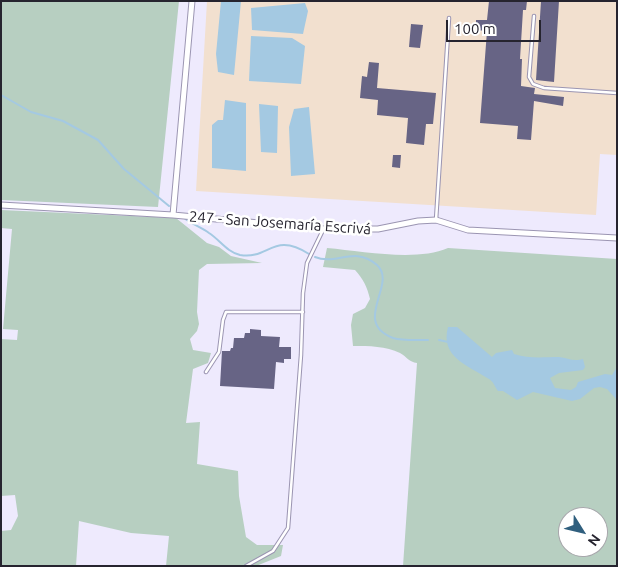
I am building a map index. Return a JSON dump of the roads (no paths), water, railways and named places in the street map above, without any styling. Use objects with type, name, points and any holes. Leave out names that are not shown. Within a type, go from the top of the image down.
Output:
[{"type":"street","points":[[174,215],[192,1]]},
{"type":"street","name":"247 - San Josemaría Escrivá","points":[[1,205],[174,215],[324,229],[378,229],[418,221],[436,220],[468,230],[617,238]]},
{"type":"lane","points":[[534,16],[529,77],[533,84],[544,88],[617,93]]},
{"type":"lane","points":[[436,220],[449,18]]},
{"type":"lane","points":[[246,566],[273,551],[288,528],[307,264],[324,229]]},
{"type":"lane","points":[[206,372],[219,352],[226,312],[303,312]]},
{"type":"water","points":[[221,1],[241,1],[234,75],[218,72],[216,54]]},
{"type":"water","points":[[305,3],[308,11],[303,34],[252,30],[251,8]]},
{"type":"water","points":[[251,36],[292,38],[305,46],[301,84],[249,81]]},
{"type":"water","points":[[225,100],[246,103],[246,171],[212,168],[212,125],[218,120],[223,120]]},
{"type":"water","points":[[259,104],[278,106],[277,153],[261,152]]},
{"type":"water","points":[[309,107],[315,174],[291,176],[289,127],[294,109]]},
{"type":"water","points":[[448,327],[457,327],[492,357],[496,353],[512,350],[514,354],[526,357],[583,359],[585,367],[583,370],[559,373],[550,378],[555,388],[571,390],[576,387],[578,382],[605,374],[612,375],[617,367],[617,400],[607,389],[600,387],[594,388],[580,399],[572,401],[533,392],[517,400],[503,391],[498,391],[490,380],[457,359],[448,346]]},
{"type":"waterway","points":[[1,95],[31,112],[63,121],[98,140],[124,169],[169,206]]},
{"type":"waterway","points":[[183,217],[209,233],[231,251],[240,255],[258,254],[272,248],[287,245],[309,254]]},
{"type":"waterway","points":[[315,257],[330,259],[353,256],[369,259],[377,265],[382,273],[382,282],[375,313],[376,323],[381,331],[397,339],[428,340]]},
{"type":"waterway","points":[[439,340],[448,342]]}]
